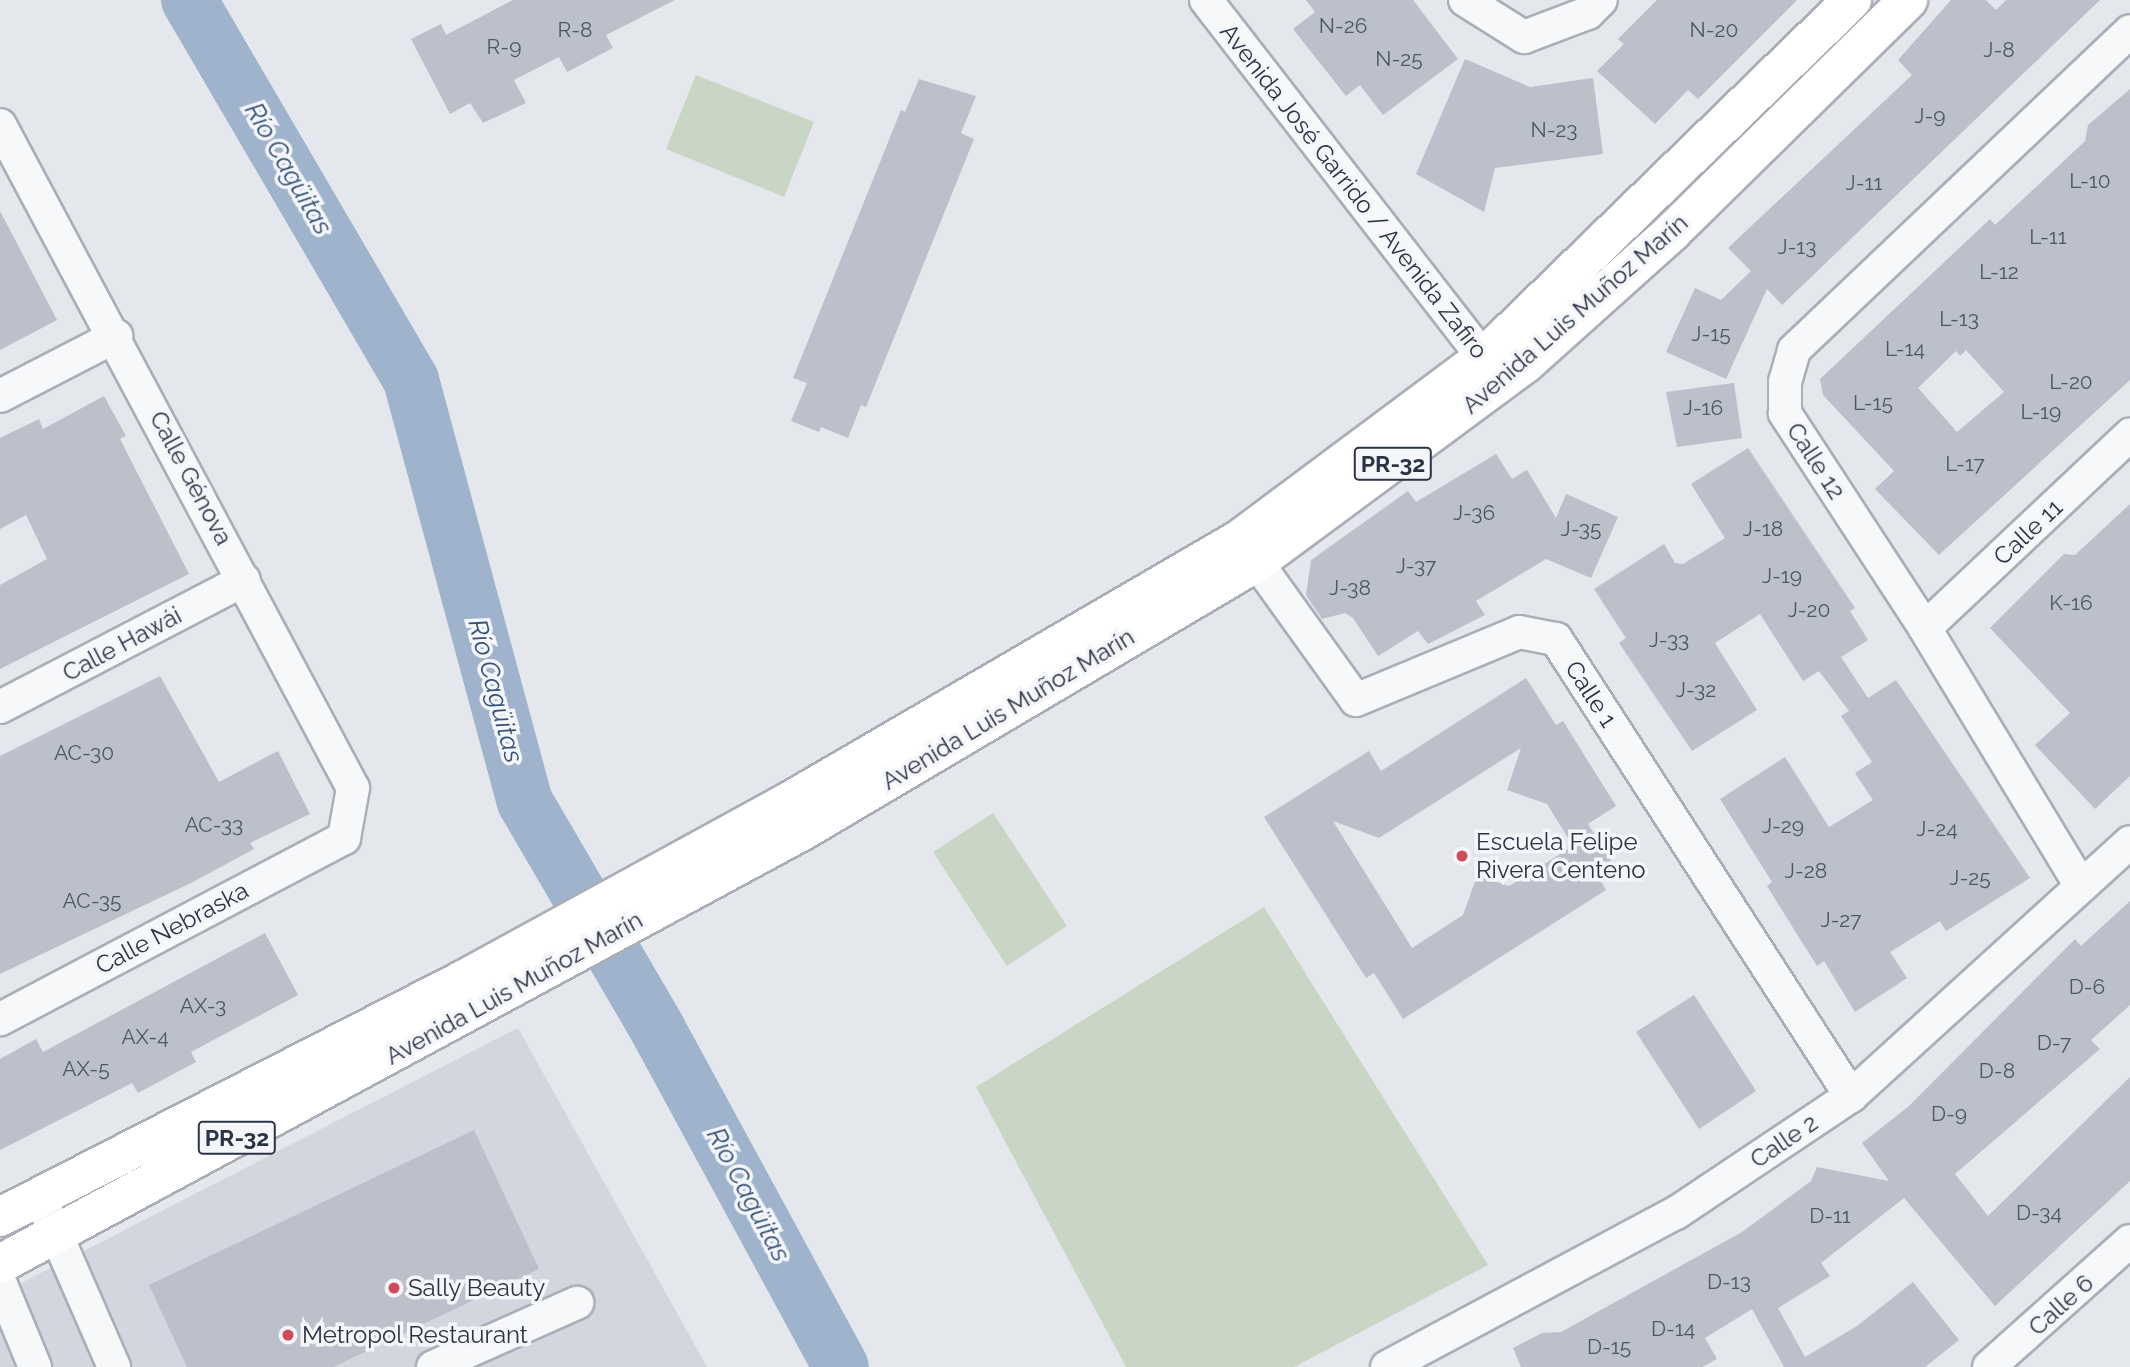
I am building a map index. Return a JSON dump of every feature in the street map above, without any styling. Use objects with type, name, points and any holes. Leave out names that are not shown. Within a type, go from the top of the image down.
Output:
[{"type":"main road","name":"Avenida Luis Muñoz Marín","points":[[1493,370],[1852,0]]},
{"type":"main road","name":"Avenida Luis Muñoz Marín","points":[[0,1264],[467,995],[797,816],[1249,550],[1493,370],[1672,232],[1908,0]]},
{"type":"main road","name":"Avenida Luis Muñoz Marín","points":[[0,1217],[467,995]]},
{"type":"street","name":"Avenida José Garrido / Avenida Zafiro","points":[[1206,0],[1493,370]]},
{"type":"street","points":[[1465,0],[1524,37],[1588,13],[1601,0]]},
{"type":"street","name":"Calle 12","points":[[2081,886],[1925,628],[1785,414],[1785,382],[1794,350],[2130,31]]},
{"type":"street","name":"Calle Génova","points":[[0,125],[116,336],[353,789],[344,838]]},
{"type":"street","points":[[0,396],[116,336]]},
{"type":"street","name":"Calle 11","points":[[1925,628],[2130,435]]},
{"type":"street","name":"Calle 1","points":[[1249,550],[1356,700],[1519,632],[1556,639],[1851,1096]]},
{"type":"street","name":"Calle Hawái","points":[[0,707],[244,580]]},
{"type":"street","name":"Calle Nebraska","points":[[0,1018],[344,838]]},
{"type":"street","name":"Calle 2","points":[[1387,1367],[1676,1213],[1851,1096],[2130,842]]},
{"type":"street","points":[[41,1197],[114,1367]]},
{"type":"street","name":"Calle 6","points":[[1989,1367],[2130,1241]]},
{"type":"street","points":[[0,1282],[35,1367]]},
{"type":"street","points":[[433,1367],[577,1303]]},
{"type":"shaded area","points":[[518,1028],[707,1367],[0,1367],[0,1294]]},
{"type":"green space","points":[[696,75],[814,122],[784,197],[666,149]]},
{"type":"green space","points":[[993,813],[1067,926],[1007,966],[933,852]]},
{"type":"green space","points":[[1264,907],[1488,1265],[1294,1367],[1126,1367],[976,1087]]},
{"type":"building","points":[[513,0],[675,0],[606,35],[613,48],[567,72],[559,57],[514,80],[526,103],[483,123],[470,103],[450,114],[411,39],[441,24],[446,35]]},
{"type":"building","points":[[1306,0],[1413,0],[1458,59],[1383,115],[1360,85],[1346,96],[1293,29],[1315,12]]},
{"type":"building","points":[[1657,0],[1797,0],[1698,99],[1688,90],[1655,124],[1597,71],[1624,44],[1618,39]]},
{"type":"building","points":[[1951,0],[1986,0],[1996,10],[2006,0],[2100,0],[1782,305],[1767,289],[1726,379],[1666,352],[1695,288],[1721,300],[1751,271],[1728,248],[1912,75],[1898,60]]},
{"type":"building","points":[[1465,59],[1530,87],[1593,78],[1603,154],[1495,168],[1484,212],[1416,174]]},
{"type":"building","points":[[919,79],[976,96],[961,133],[974,139],[866,407],[861,405],[848,438],[821,427],[819,432],[791,421],[807,383],[793,378],[901,110],[905,112]]},
{"type":"building","points":[[2130,89],[2130,380],[1939,555],[1875,489],[1894,471],[1823,395],[1820,379],[1990,219],[1995,225],[2085,141],[2088,125]],"holes":[[[1966,350],[2004,392],[1957,432],[1918,388],[1956,351],[1960,356]]]},
{"type":"building","points":[[0,211],[57,320],[0,350]]},
{"type":"building","points":[[1734,383],[1742,438],[1677,447],[1666,392]]},
{"type":"building","points":[[104,396],[126,436],[120,439],[189,574],[0,669],[0,585],[47,559],[26,515],[0,529],[0,438],[39,419],[43,429]]},
{"type":"building","points":[[1748,448],[1855,608],[1850,611],[1868,640],[1841,657],[1868,698],[1896,680],[2030,878],[1946,931],[1940,921],[1890,952],[1907,978],[1855,1012],[1824,961],[1817,966],[1767,886],[1772,882],[1720,799],[1785,757],[1829,827],[1873,800],[1855,773],[1872,762],[1841,716],[1849,711],[1819,671],[1803,681],[1760,614],[1715,643],[1757,710],[1692,751],[1619,643],[1626,638],[1594,589],[1664,544],[1675,563],[1683,564],[1725,538],[1691,484]]},
{"type":"building","points":[[1496,454],[1512,479],[1527,470],[1556,518],[1566,494],[1618,517],[1591,578],[1546,559],[1476,601],[1485,615],[1428,644],[1418,631],[1378,656],[1353,618],[1345,613],[1322,619],[1306,595],[1311,560],[1408,491],[1416,502]]},
{"type":"building","points":[[2130,504],[2130,776],[2095,809],[2035,745],[2070,713],[1990,628],[2064,554],[2075,555]]},
{"type":"building","points":[[160,676],[219,782],[278,751],[310,814],[250,843],[254,849],[193,882],[0,974],[0,756]]},
{"type":"building","points":[[1526,678],[1556,725],[1563,721],[1616,806],[1588,824],[1616,869],[1600,880],[1606,890],[1403,1019],[1374,973],[1366,978],[1264,817],[1369,751],[1381,771]],"holes":[[[1521,748],[1507,790],[1547,804],[1573,846],[1509,886],[1477,876],[1463,915],[1412,948],[1333,821],[1379,838]]]},
{"type":"building","points":[[2130,901],[2130,1005],[2091,1040],[2100,1049],[1955,1174],[1988,1216],[2130,1077],[2130,1181],[1995,1306],[1904,1198],[1821,1263],[1830,1276],[1778,1308],[1805,1357],[1857,1326],[1913,1282],[1959,1340],[1925,1367],[1784,1367],[1752,1309],[1705,1338],[1717,1359],[1702,1367],[1521,1367],[1513,1348],[1542,1333],[1561,1332],[1742,1232],[1811,1181],[1817,1167],[1889,1181],[1862,1143],[1909,1106],[2075,939],[2081,946]]},
{"type":"building","points":[[265,933],[298,995],[191,1052],[196,1062],[138,1093],[132,1083],[0,1150],[0,1059],[36,1039],[43,1052]]},
{"type":"building","points":[[1694,995],[1756,1091],[1699,1129],[1636,1032]]},
{"type":"building","points":[[474,1130],[539,1269],[333,1367],[187,1367],[149,1285]]},
{"type":"waterway","name":"Río Cagüitas","points":[[189,0],[411,380],[525,802],[658,1030],[841,1367]]},
{"type":"place","name":"Escuela Felipe Rivera Centeno","points":[[1462,856]]},
{"type":"place","name":"Sally Beauty","points":[[394,1288]]},
{"type":"place","name":"Metropol Restaurant","points":[[288,1335]]}]
